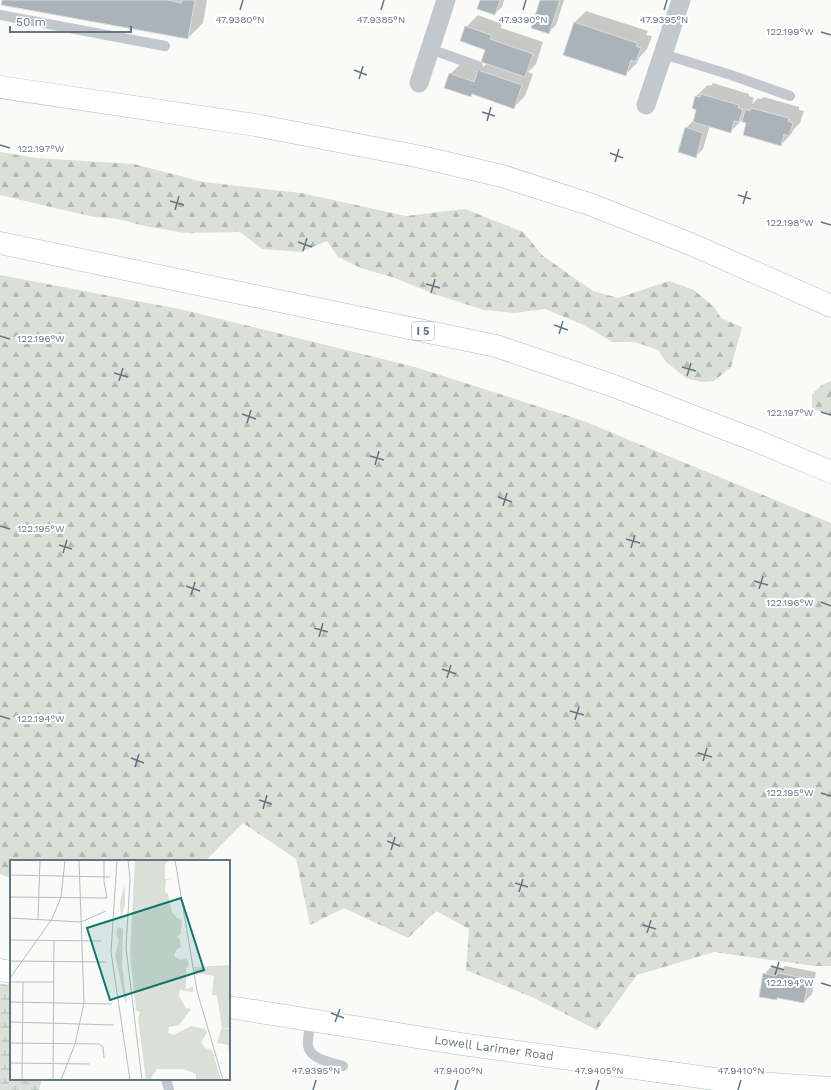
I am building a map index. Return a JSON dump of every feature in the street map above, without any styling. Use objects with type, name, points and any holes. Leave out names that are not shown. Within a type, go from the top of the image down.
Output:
[{"type":"main road","points":[[0,87],[256,125],[421,157],[502,176],[592,204],[693,244],[831,306]]},
{"type":"main road","name":"I 5","points":[[0,243],[496,346],[614,386],[757,441],[831,472]]},
{"type":"main road","points":[[0,970],[10,972]]},
{"type":"main road","name":"Lowell Larimer Road","points":[[230,1007],[461,1044],[722,1080],[831,1088]]},
{"type":"street","points":[[419,83],[446,0]]},
{"type":"street","points":[[646,105],[680,0]]},
{"type":"lane","points":[[0,15],[166,46]]},
{"type":"lane","points":[[430,49],[478,66]]},
{"type":"lane","points":[[663,54],[731,75],[790,96]]},
{"type":"lane","points":[[311,1020],[308,1046],[311,1053],[319,1058],[342,1066]]},
{"type":"lane","points":[[166,1080],[169,1090]]},
{"type":"green space","points":[[0,152],[36,158],[134,164],[203,182],[301,193],[406,216],[465,209],[523,232],[543,256],[593,291],[618,298],[669,281],[694,290],[714,307],[721,318],[742,327],[731,367],[714,381],[702,382],[686,378],[666,362],[658,350],[635,342],[612,342],[586,326],[545,309],[515,313],[484,310],[434,294],[395,278],[361,268],[338,257],[327,241],[301,252],[262,249],[240,232],[185,233],[145,226],[118,219],[95,217],[0,195]]},
{"type":"green space","points":[[0,275],[184,310],[415,367],[581,420],[831,523],[831,966],[815,966],[714,952],[637,975],[597,1030],[534,998],[466,970],[469,929],[436,911],[408,938],[344,908],[310,925],[296,859],[243,823],[206,860],[10,860],[10,878],[0,874]]},
{"type":"green space","points":[[831,381],[831,416],[812,408],[812,394],[822,385]]},
{"type":"green space","points":[[0,984],[10,985],[10,1080],[42,1080],[39,1090],[0,1090]]},
{"type":"building","points":[[2,0],[168,0],[181,3],[182,0],[195,0],[188,39],[1,5]]},
{"type":"building","points":[[480,0],[500,0],[495,15],[477,9]]},
{"type":"building","points":[[540,0],[560,0],[549,34],[531,28]]},
{"type":"building","points":[[574,22],[637,43],[636,46],[641,48],[636,62],[631,60],[626,76],[563,55]]},
{"type":"building","points":[[465,26],[491,35],[490,39],[533,54],[525,77],[481,62],[485,50],[460,41]]},
{"type":"building","points":[[478,70],[522,85],[514,109],[472,94],[471,97],[444,88],[449,73],[474,82]]},
{"type":"building","points":[[701,94],[739,105],[738,108],[743,109],[739,122],[734,121],[731,133],[693,122],[696,110],[692,108],[695,96],[700,97]]},
{"type":"building","points":[[751,108],[789,118],[788,121],[793,123],[789,136],[784,134],[781,146],[743,135],[746,123],[742,122],[745,109],[750,111]]},
{"type":"building","points":[[685,127],[703,133],[696,158],[678,152]]},
{"type":"building","points":[[763,973],[776,976],[777,973],[809,979],[804,1003],[777,998],[777,1000],[759,997]]}]
